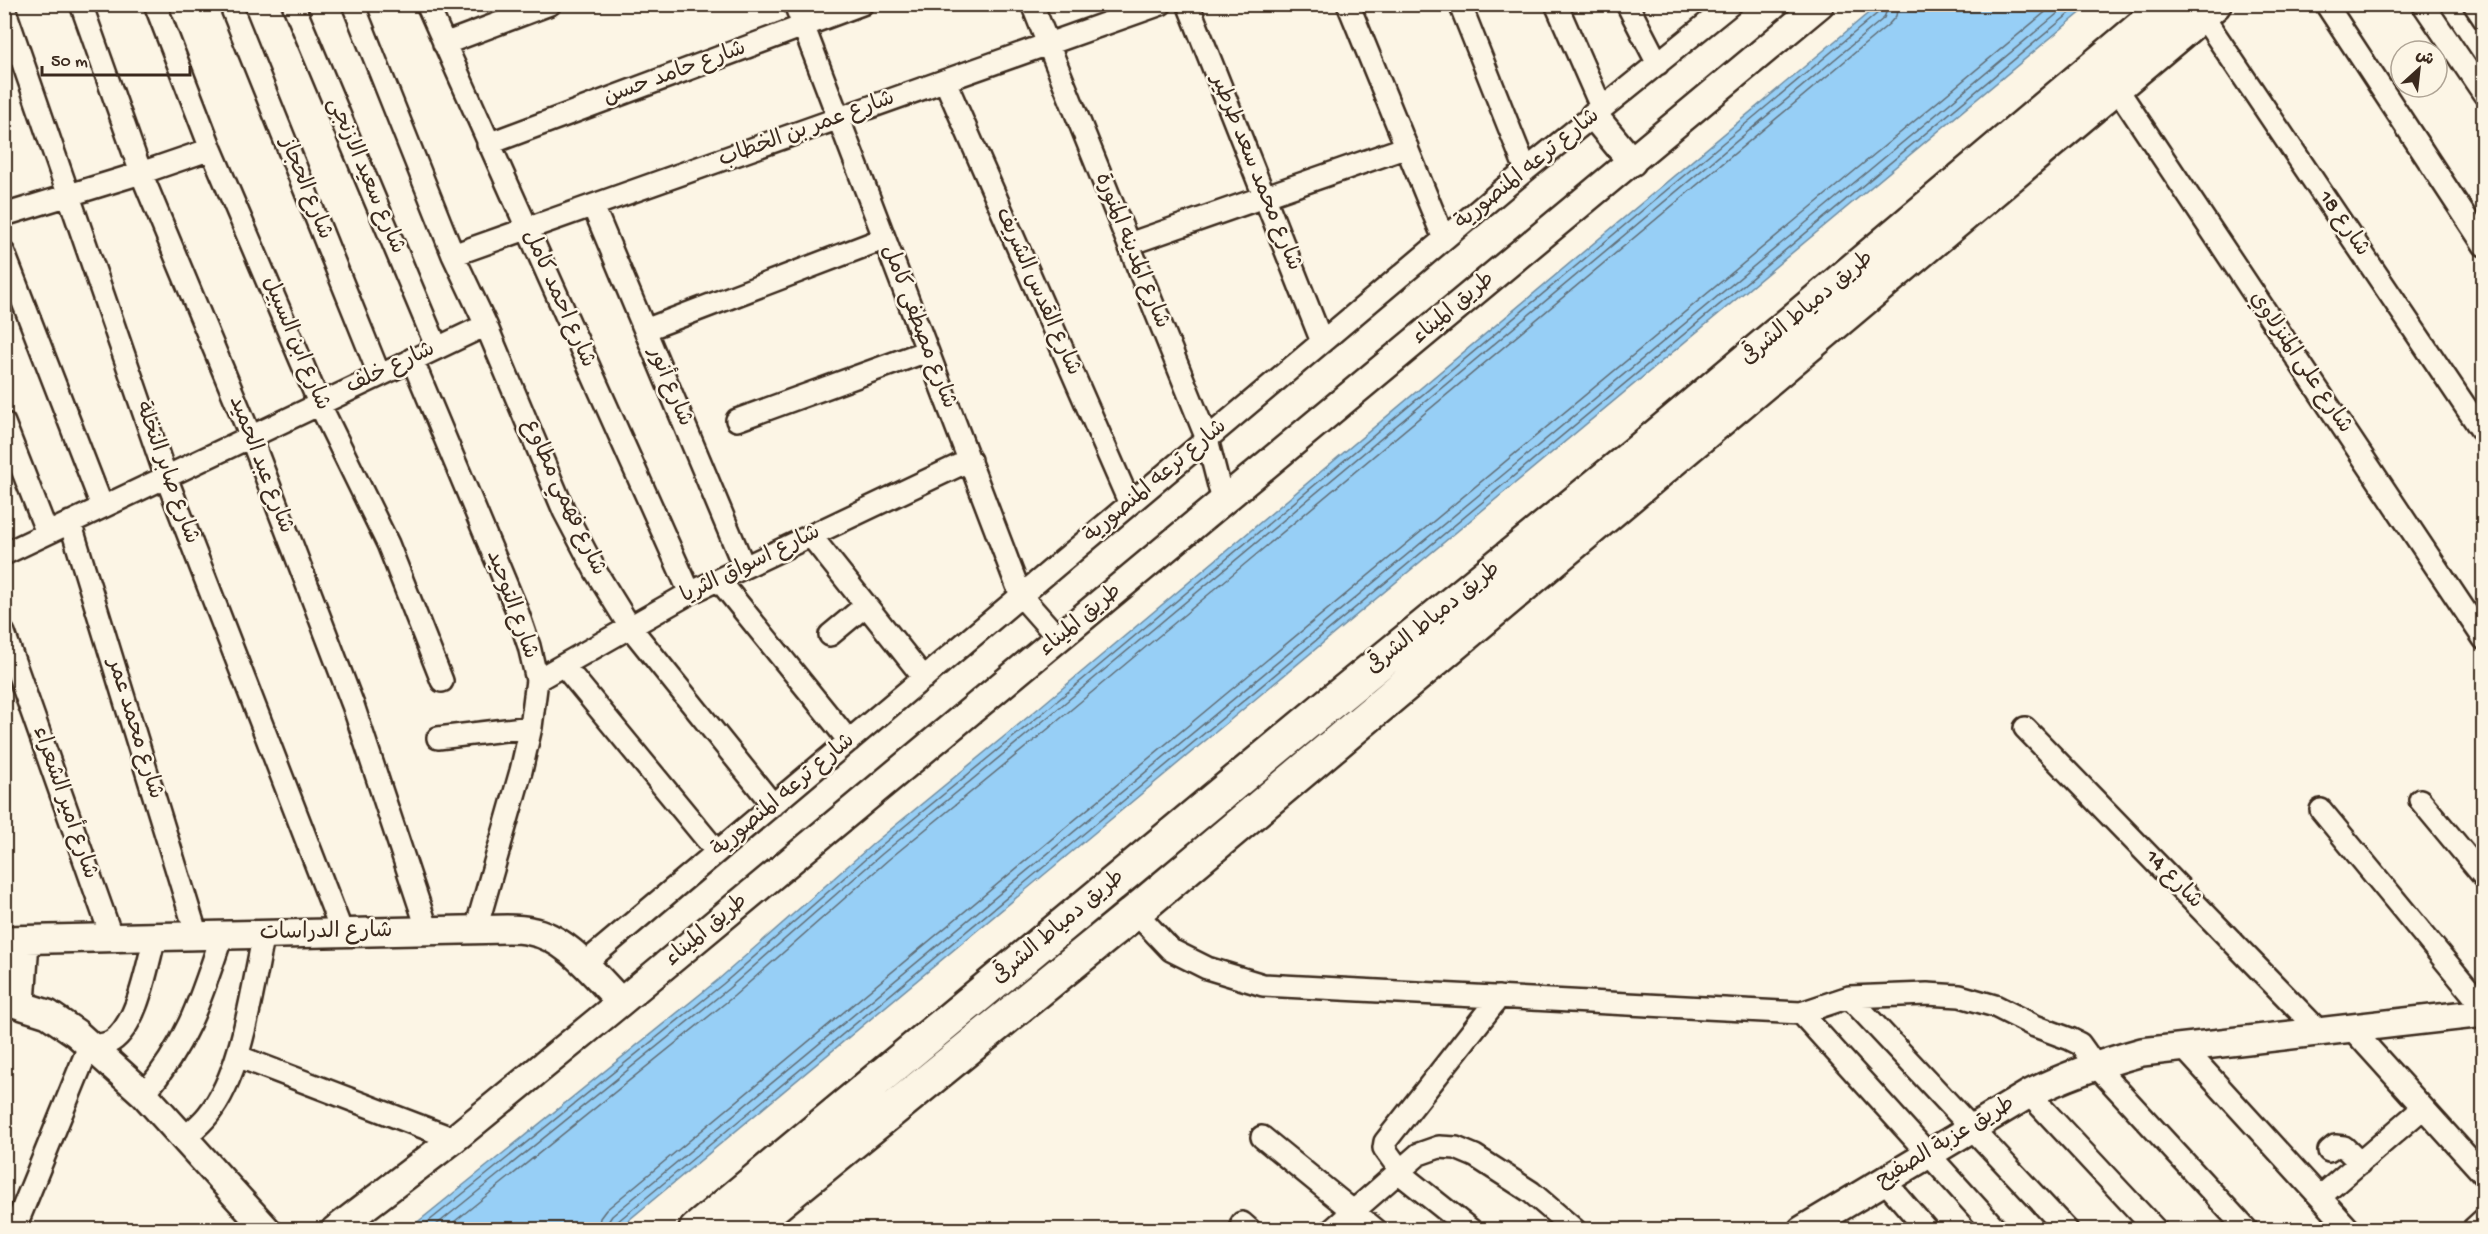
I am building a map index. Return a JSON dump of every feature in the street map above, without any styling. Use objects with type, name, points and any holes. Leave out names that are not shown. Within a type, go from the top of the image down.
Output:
[{"type":"highway","name":"طريق دمياط الشرقى","points":[[745,1230],[1135,912],[2169,4]]},
{"type":"highway","name":"طريق دمياط الشرقى","points":[[696,1230],[1328,705],[1650,461],[2116,87],[2208,10]]},
{"type":"street","name":"شارع عبد الحميد","points":[[81,4],[141,173],[250,435],[352,705],[428,931]]},
{"type":"street","name":"شارع ابن السبيل","points":[[155,4],[211,149],[319,403],[388,544],[442,681]]},
{"type":"street","name":"شارع الحجاز","points":[[230,4],[380,374]]},
{"type":"street","name":"شارع سعيد الازنجى","points":[[292,4],[437,348]]},
{"type":"street","name":"شارع فهمي مطاوع","points":[[353,4],[453,255],[486,325],[564,510],[596,572],[630,627],[773,805]]},
{"type":"street","name":"شارع احمد كامل","points":[[427,4],[690,593]]},
{"type":"street","points":[[444,44],[549,4]]},
{"type":"street","name":"شارع مصطفى كامل","points":[[795,4],[1021,596],[1059,639]]},
{"type":"street","name":"شارع حامد حسن","points":[[488,144],[862,4]]},
{"type":"street","name":"شارع المدينه المنورة","points":[[1032,4],[1207,439],[1223,501]]},
{"type":"street","name":"شارع عمر بن الخطاب","points":[[453,255],[1161,4]]},
{"type":"street","name":"شارع محمد سعد طرطير","points":[[1188,4],[1322,342]]},
{"type":"street","points":[[1348,4],[1444,239]]},
{"type":"street","points":[[1460,4],[1526,170]]},
{"type":"street","points":[[1556,4],[1598,112],[1632,162]]},
{"type":"street","points":[[1627,4],[1658,64]]},
{"type":"street","name":"شارع ترعه المنصورية","points":[[584,964],[1526,170],[1658,64],[1710,11],[1731,4]]},
{"type":"street","name":"طريق الميناء","points":[[335,1230],[454,1138],[621,1002],[1820,4]]},
{"type":"street","points":[[2326,4],[2484,245]]},
{"type":"street","points":[[2423,4],[2484,94]]},
{"type":"street","points":[[2474,4],[2484,19]]},
{"type":"street","name":"شارع صابر النخلة","points":[[4,8],[166,477],[342,932]]},
{"type":"street","name":"شارع 18","points":[[2208,10],[2484,434]]},
{"type":"street","name":"شارع القدس الشريف","points":[[945,81],[1130,504]]},
{"type":"street","name":"شارع على المنزلاوي","points":[[2116,87],[2484,639]]},
{"type":"street","points":[[1129,244],[1407,147]]},
{"type":"street","points":[[4,215],[211,149]]},
{"type":"street","name":"شارع أنور","points":[[593,206],[744,567]]},
{"type":"street","points":[[645,330],[883,239]]},
{"type":"street","points":[[4,253],[102,506]]},
{"type":"street","name":"شارع خلف","points":[[4,554],[250,435],[486,325]]},
{"type":"street","points":[[737,420],[927,351]]},
{"type":"street","name":"شارع التوحيد","points":[[412,359],[516,608],[529,646],[537,680],[531,727],[521,771],[476,929]]},
{"type":"street","points":[[4,423],[46,533]]},
{"type":"street","name":"شارع اسواق الثريا","points":[[537,680],[690,593],[970,460]]},
{"type":"street","name":"شارع محمد عمر","points":[[70,522],[210,936]]},
{"type":"street","points":[[811,536],[924,678]]},
{"type":"street","points":[[719,580],[849,741]]},
{"type":"street","points":[[830,635],[866,605]]},
{"type":"street","name":"شارع أمير الشعراء","points":[[4,633],[112,938]]},
{"type":"street","points":[[564,666],[717,852]]},
{"type":"street","points":[[438,738],[531,727]]},
{"type":"street","name":"شارع 14","points":[[2025,728],[2320,1032]]},
{"type":"street","points":[[2420,800],[2484,877]]},
{"type":"street","points":[[2321,810],[2484,1008]]},
{"type":"street","points":[[1135,912],[1171,950],[1207,968],[1263,985],[1801,1013],[1849,997],[1927,994],[1960,996],[1995,1006],[2035,1026],[2080,1044],[2095,1065],[2247,1230]]},
{"type":"street","name":"شارع الدراسات","points":[[15,940],[476,929],[532,931],[555,940],[584,964],[621,1002]]},
{"type":"street","points":[[184,1138],[208,1116],[225,1089],[237,1056],[264,934]]},
{"type":"street","points":[[144,1094],[167,1067],[199,1006],[210,936]]},
{"type":"street","points":[[88,1046],[111,1042],[126,1026],[134,1011],[155,937]]},
{"type":"street","points":[[15,940],[13,1002],[48,1014],[76,1033],[144,1094],[261,1227]]},
{"type":"street","points":[[1472,1230],[1397,1171],[1384,1148],[1385,1142],[1499,997]]},
{"type":"street","points":[[1849,997],[2067,1230]]},
{"type":"street","name":"طريق عزبة الصفيح","points":[[1802,1230],[2029,1094],[2064,1076],[2095,1065],[2142,1052],[2484,1012]]},
{"type":"street","points":[[1801,1013],[1997,1230]]},
{"type":"street","points":[[2351,1028],[2484,1175]]},
{"type":"street","points":[[14,1230],[88,1046]]},
{"type":"street","points":[[2183,1047],[2350,1230]]},
{"type":"street","points":[[237,1056],[454,1138]]},
{"type":"street","points":[[2029,1094],[2156,1230]]},
{"type":"street","points":[[2320,1197],[2423,1108]]},
{"type":"street","points":[[1262,1137],[1376,1230]]},
{"type":"street","points":[[2329,1150],[2335,1146],[2343,1147],[2360,1163]]},
{"type":"street","points":[[1332,1230],[1397,1171],[1419,1154],[1439,1147],[1456,1148],[1475,1156],[1531,1192],[1575,1230]]},
{"type":"street","points":[[1884,1180],[1927,1230]]},
{"type":"street","points":[[2472,1230],[2484,1219]]},
{"type":"water","points":[[1878,5],[2090,5],[618,1229],[409,1229],[719,979],[874,843],[1034,712]]}]
